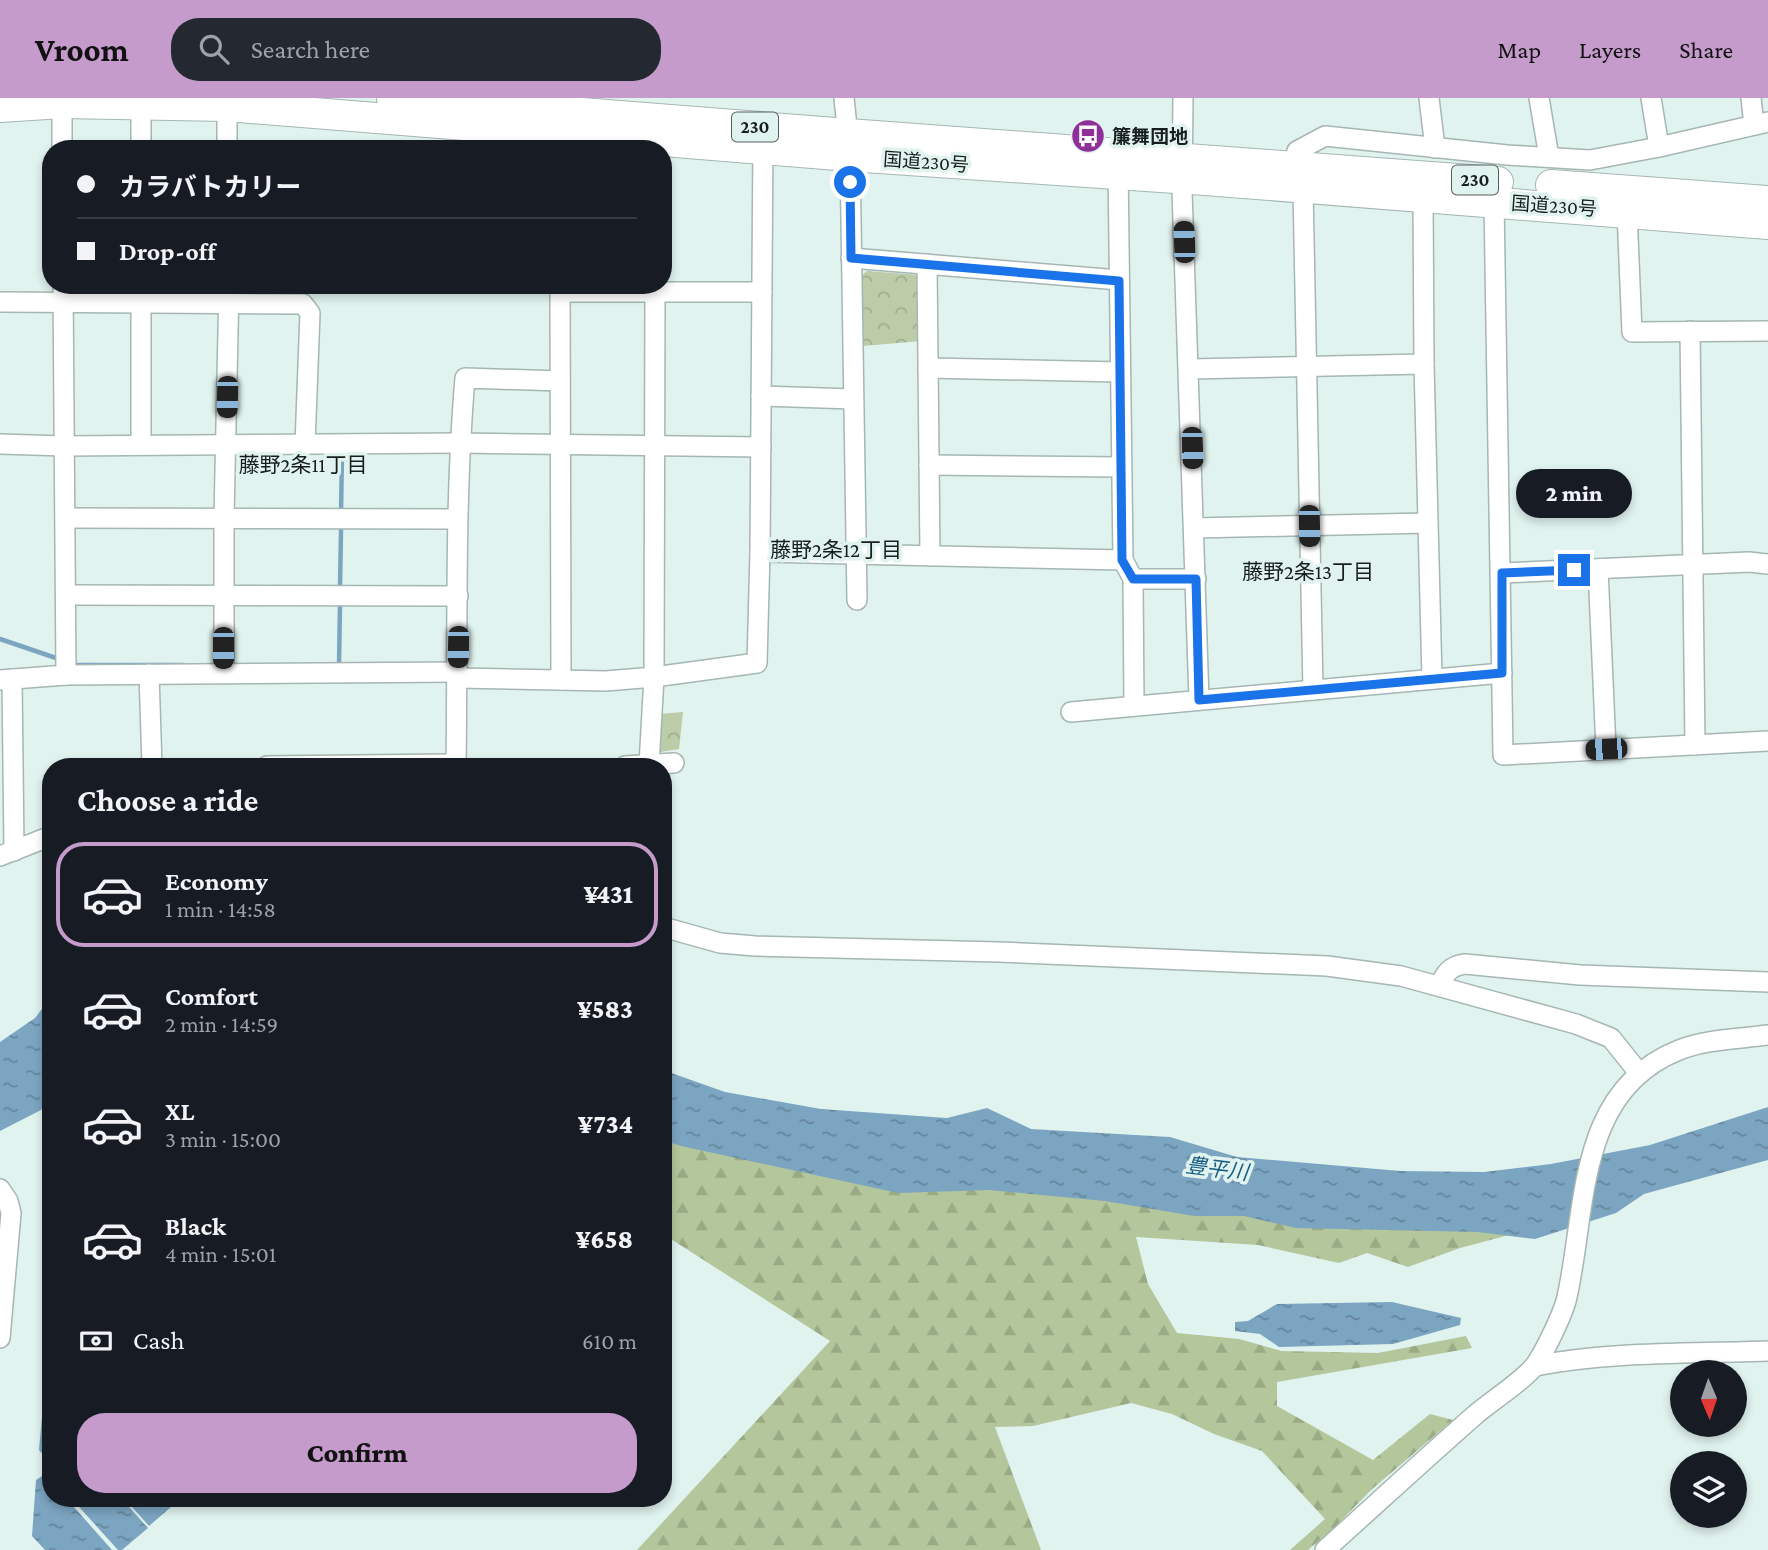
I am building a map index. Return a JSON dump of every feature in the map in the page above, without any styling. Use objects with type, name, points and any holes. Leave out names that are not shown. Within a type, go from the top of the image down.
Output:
[{"type":"highway","name":"国道230号","points":[[392,98],[559,132]]},
{"type":"highway","name":"国道230号","points":[[0,107],[62,103],[227,102],[559,132],[763,138],[1183,169],[1423,197],[1768,223]]},
{"type":"highway","name":"国道230号","points":[[1294,181],[1768,201]]},
{"type":"street","points":[[844,98],[849,145],[857,600]]},
{"type":"street","points":[[1183,98],[1199,700]]},
{"type":"street","points":[[1429,98],[1434,148]]},
{"type":"street","points":[[1539,98],[1549,157]]},
{"type":"street","points":[[1651,98],[1659,147]]},
{"type":"street","points":[[1312,690],[1305,367],[1294,181],[1297,151],[1325,136],[1434,148],[1590,160],[1761,124],[1751,98]]},
{"type":"street","points":[[227,102],[227,140]]},
{"type":"street","points":[[62,103],[62,140]]},
{"type":"street","points":[[141,103],[141,140]]},
{"type":"street","points":[[42,839],[7,853],[6,680],[66,675],[223,673],[458,675],[606,681],[757,663],[763,138]]},
{"type":"street","points":[[1118,164],[1122,560],[1133,579],[1134,706]]},
{"type":"street","points":[[1423,197],[1424,364],[1432,679]]},
{"type":"street","points":[[1494,202],[1503,755],[1768,741]]},
{"type":"street","points":[[1628,212],[1632,331],[1768,331]]},
{"type":"street","points":[[851,258],[1119,281]]},
{"type":"street","points":[[928,264],[930,556]]},
{"type":"street","points":[[672,289],[762,292]]},
{"type":"street","points":[[0,302],[57,294]]},
{"type":"street","points":[[64,294],[66,675]]},
{"type":"street","points":[[141,445],[141,294],[229,294],[303,304],[310,313],[305,445]]},
{"type":"street","points":[[223,673],[229,294]]},
{"type":"street","points":[[559,294],[561,680]]},
{"type":"street","points":[[649,758],[654,677],[655,294]]},
{"type":"street","points":[[1690,331],[1695,745]]},
{"type":"street","points":[[1190,369],[1424,364]]},
{"type":"street","points":[[928,368],[1120,372]]},
{"type":"street","points":[[455,758],[458,675],[457,519],[459,443],[465,378],[560,381]]},
{"type":"street","points":[[761,396],[853,399]]},
{"type":"street","points":[[0,444],[65,446],[459,443],[761,447]]},
{"type":"street","points":[[929,465],[1121,467]]},
{"type":"street","points":[[65,518],[457,519]]},
{"type":"street","points":[[1194,527],[1428,523]]},
{"type":"street","points":[[760,552],[1122,560]]},
{"type":"street","points":[[1502,573],[1768,564]]},
{"type":"street","points":[[1598,569],[1606,749]]},
{"type":"street","points":[[1133,579],[1196,579]]},
{"type":"street","points":[[66,595],[458,596]]},
{"type":"street","points":[[1071,712],[1502,673]]},
{"type":"street","points":[[149,674],[152,758]]},
{"type":"street","points":[[672,930],[720,943],[755,946],[999,952],[1327,966],[1401,976],[1576,1024],[1611,1038],[1639,1073]]},
{"type":"street","points":[[1440,986],[1453,966],[1465,964],[1580,975],[1768,982]]},
{"type":"street","points":[[1325,1550],[1477,1413],[1535,1366],[1567,1300],[1591,1154],[1609,1112],[1625,1089],[1639,1073],[1657,1060],[1681,1049],[1768,1035]]},
{"type":"street","points":[[0,1189],[8,1201],[11,1213],[0,1338]]},
{"type":"street","points":[[1535,1366],[1575,1358],[1768,1352]]},
{"type":"green space","points":[[867,271],[919,275],[921,341],[863,346],[862,275]]},
{"type":"green space","points":[[683,712],[679,749],[660,752],[660,714]]},
{"type":"green space","points":[[672,1122],[1558,1222],[1460,1248],[1408,1267],[1367,1253],[1339,1263],[1258,1245],[1136,1237],[1148,1284],[1177,1333],[1239,1339],[1282,1351],[1378,1353],[1466,1336],[1472,1348],[1277,1382],[1277,1406],[1373,1460],[1430,1414],[1453,1420],[1371,1490],[1308,1550],[1290,1550],[1325,1519],[1262,1451],[1214,1434],[1172,1414],[1131,1403],[1033,1426],[995,1427],[1041,1550],[637,1550],[830,1341],[672,1240]]},
{"type":"water","points":[[42,1009],[42,1109],[0,1131],[0,1042],[35,1018]]},
{"type":"water","name":"豊平川","points":[[672,1073],[725,1092],[821,1109],[947,1118],[987,1108],[1031,1129],[1170,1137],[1237,1157],[1400,1171],[1484,1172],[1551,1164],[1650,1145],[1768,1107],[1768,1160],[1644,1194],[1616,1213],[1535,1239],[1478,1232],[1296,1228],[1244,1216],[1194,1216],[1105,1201],[989,1190],[898,1193],[672,1143]]},
{"type":"water","points":[[1392,1302],[1461,1318],[1460,1325],[1393,1344],[1279,1347],[1260,1334],[1235,1331],[1235,1322],[1248,1321],[1277,1304]]},
{"type":"water","points":[[42,1417],[42,1454],[39,1450]]},
{"type":"water","points":[[42,1476],[42,1507],[74,1507],[112,1550],[45,1550],[32,1536],[36,1480]]},
{"type":"water","points":[[79,1507],[129,1507],[148,1528],[122,1550],[118,1550]]},
{"type":"water","points":[[132,1507],[171,1507],[149,1526]]},
{"type":"waterway","points":[[341,514],[342,452]]},
{"type":"waterway","points":[[340,588],[341,530]]},
{"type":"waterway","points":[[335,665],[339,665],[340,604]]},
{"type":"waterway","points":[[0,639],[59,659]]},
{"type":"waterway","points":[[77,665],[184,665]]},
{"type":"place","name":"簾舞団地","points":[[1088,136]]},
{"type":"district","name":"藤野2条11丁目","points":[[303,465]]},
{"type":"district","name":"藤野2条12丁目","points":[[836,550]]},
{"type":"district","name":"藤野2条13丁目","points":[[1308,572]]},
{"type":"route","points":[[850,182],[851,258],[1119,281],[1122,560],[1133,579],[1196,579],[1199,700],[1502,673],[1502,573],[1574,570]]}]
